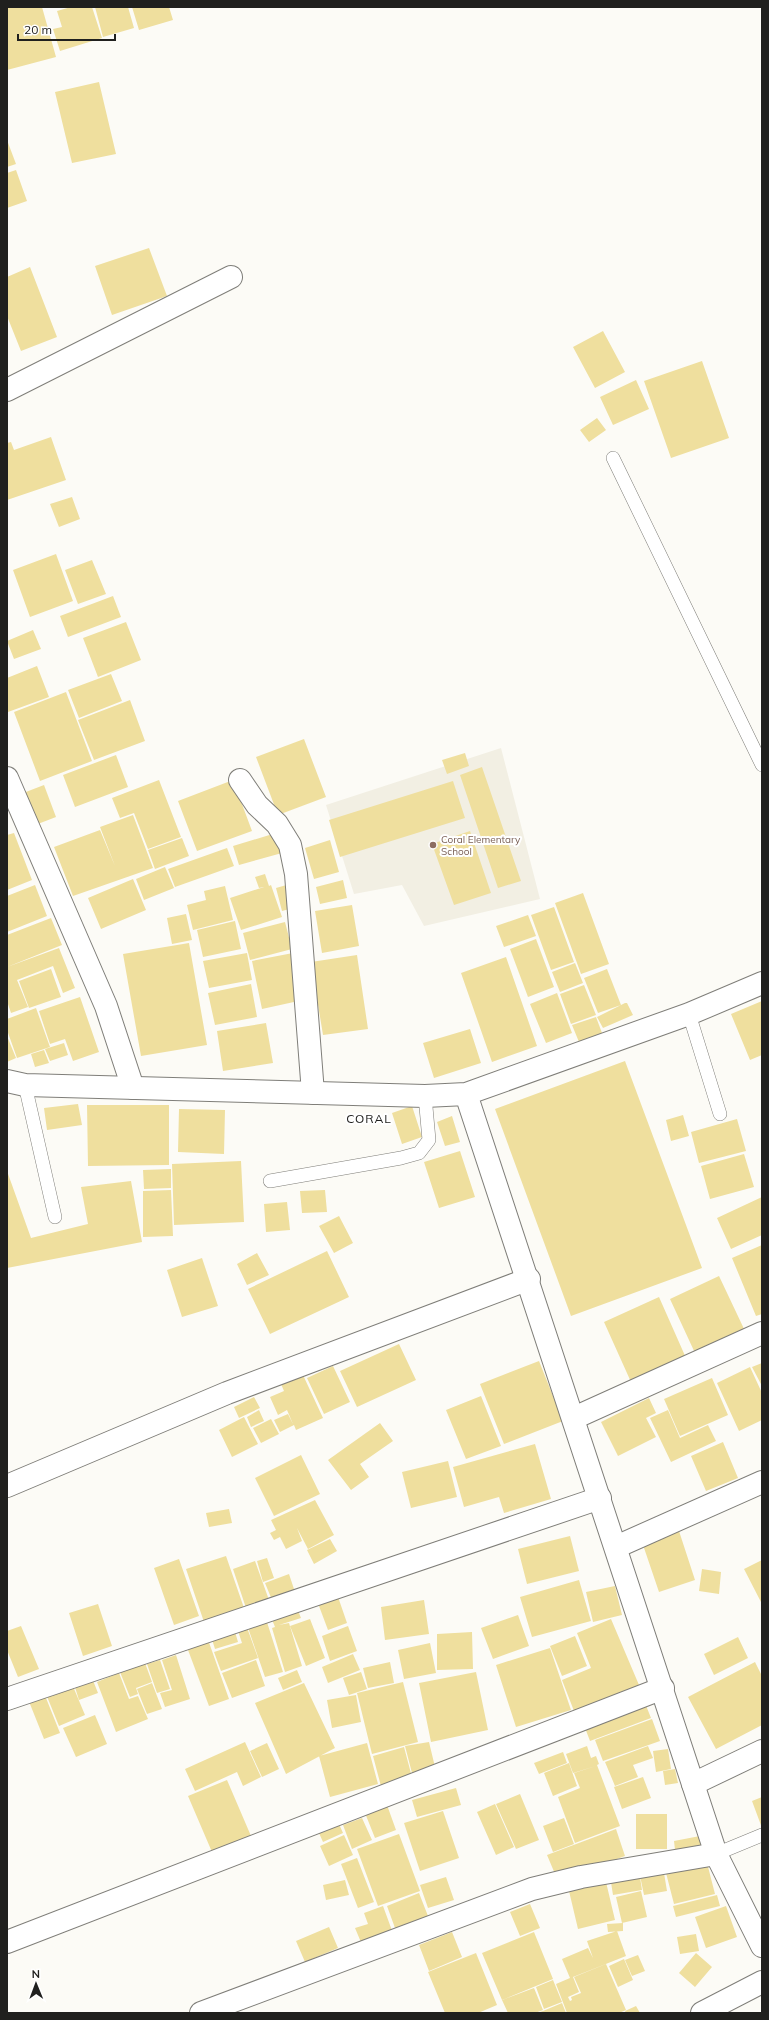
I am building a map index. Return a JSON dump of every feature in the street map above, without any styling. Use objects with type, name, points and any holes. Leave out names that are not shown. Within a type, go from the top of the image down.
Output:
[{"type":"street","points":[[7,390],[231,277]]},
{"type":"street","points":[[7,778],[106,1006],[132,1088]]},
{"type":"street","points":[[240,780],[257,805],[277,824],[290,845],[296,874],[313,1093]]},
{"type":"street","points":[[16,1083],[132,1088],[425,1096],[466,1094],[689,1014],[762,983]]},
{"type":"street","points":[[466,1094],[529,1280],[716,1854],[760,1937]]},
{"type":"street","points":[[7,1486],[227,1393],[529,1280]]},
{"type":"street","points":[[574,1418],[762,1333]]},
{"type":"street","points":[[616,1547],[762,1482]]},
{"type":"street","points":[[7,1699],[600,1498]]},
{"type":"street","points":[[7,1942],[662,1688]]},
{"type":"street","points":[[693,1784],[762,1750]]},
{"type":"street","points":[[201,2013],[532,1889],[581,1877],[716,1854]]},
{"type":"street","points":[[702,2013],[762,1982]]},
{"type":"lane","points":[[614,458],[762,765]]},
{"type":"lane","points":[[689,1014],[720,1114]]},
{"type":"lane","points":[[16,1083],[55,1217]]},
{"type":"lane","points":[[270,1181],[401,1158],[419,1153],[429,1140],[425,1096]]},
{"type":"lane","points":[[716,1854],[762,1835]]},
{"type":"shaded area","name":"Coral Elementary School","points":[[501,748],[540,899],[424,926],[402,885],[354,894],[326,805]]},
{"type":"building","points":[[7,7],[42,7],[56,57],[7,70]]},
{"type":"building","points":[[71,7],[92,7],[102,38],[60,51],[53,29],[62,27],[57,11]]},
{"type":"building","points":[[95,7],[128,7],[134,28],[103,37]]},
{"type":"building","points":[[132,7],[169,7],[173,20],[139,30]]},
{"type":"building","points":[[99,82],[116,154],[72,163],[55,92]]},
{"type":"building","points":[[7,140],[16,164],[7,167]]},
{"type":"building","points":[[16,170],[27,201],[7,208],[7,173]]},
{"type":"building","points":[[149,248],[167,296],[112,315],[95,266]]},
{"type":"building","points":[[30,267],[57,337],[21,351],[7,316],[7,277]]},
{"type":"building","points":[[603,331],[625,372],[595,388],[573,347]]},
{"type":"building","points":[[702,361],[729,438],[671,458],[644,381]]},
{"type":"building","points":[[636,380],[649,409],[613,425],[600,397]]},
{"type":"building","points":[[597,418],[606,430],[589,442],[580,430]]},
{"type":"building","points":[[51,437],[66,480],[7,500],[7,443],[11,442],[14,450]]},
{"type":"building","points":[[72,497],[80,519],[59,527],[50,504]]},
{"type":"building","points":[[56,554],[73,601],[30,617],[13,570]]},
{"type":"building","points":[[92,560],[106,594],[78,604],[65,570]]},
{"type":"building","points":[[113,596],[121,617],[68,637],[60,616]]},
{"type":"building","points":[[126,622],[141,660],[98,677],[83,638]]},
{"type":"building","points":[[33,630],[41,649],[14,659],[7,641]]},
{"type":"building","points":[[37,666],[49,697],[8,712],[7,678]]},
{"type":"building","points":[[111,674],[122,701],[79,718],[68,690]]},
{"type":"building","points":[[66,692],[92,761],[40,781],[14,712]]},
{"type":"building","points":[[130,700],[145,741],[94,760],[78,720]]},
{"type":"building","points":[[304,739],[326,797],[278,815],[256,757]]},
{"type":"building","points":[[465,753],[469,766],[447,774],[442,760]]},
{"type":"building","points":[[116,755],[128,787],[75,807],[63,775]]},
{"type":"building","points":[[482,767],[521,881],[498,888],[460,775]]},
{"type":"building","points":[[159,780],[181,837],[148,849],[134,813],[120,818],[112,798]]},
{"type":"building","points":[[233,780],[252,831],[197,851],[178,801]]},
{"type":"building","points":[[453,781],[465,818],[340,857],[329,820]]},
{"type":"building","points":[[44,785],[56,817],[30,827],[18,795]]},
{"type":"building","points":[[133,815],[153,868],[73,896],[54,847],[100,830],[115,866],[100,827]]},
{"type":"building","points":[[470,831],[491,893],[454,905],[432,844]]},
{"type":"building","points":[[14,833],[32,880],[7,890],[7,835]]},
{"type":"building","points":[[276,833],[282,853],[239,865],[233,846]]},
{"type":"building","points":[[182,838],[189,856],[155,869],[148,850]]},
{"type":"building","points":[[330,840],[339,872],[314,879],[305,848]]},
{"type":"building","points":[[227,848],[234,866],[175,887],[168,869]]},
{"type":"building","points":[[165,867],[174,888],[144,900],[136,879]]},
{"type":"building","points":[[265,874],[269,886],[271,885],[282,917],[241,930],[230,898],[264,887],[259,888],[255,877]]},
{"type":"building","points":[[133,879],[146,910],[101,929],[88,898]]},
{"type":"building","points":[[343,880],[347,898],[320,904],[316,887]]},
{"type":"building","points":[[290,884],[297,907],[282,911],[276,888]]},
{"type":"building","points":[[35,885],[47,916],[7,932],[7,896]]},
{"type":"building","points":[[225,886],[233,920],[193,930],[187,905],[206,900],[204,891]]},
{"type":"building","points":[[583,893],[609,964],[581,974],[555,903]]},
{"type":"building","points":[[352,905],[359,946],[322,953],[315,911]]},
{"type":"building","points":[[554,907],[574,962],[551,970],[531,915]]},
{"type":"building","points":[[186,914],[192,940],[172,944],[167,918]]},
{"type":"building","points":[[528,915],[536,936],[504,947],[496,926]]},
{"type":"building","points":[[51,918],[62,945],[7,967],[7,935]]},
{"type":"building","points":[[235,921],[241,949],[203,957],[197,930]]},
{"type":"building","points":[[285,922],[292,949],[250,960],[243,933]]},
{"type":"building","points":[[536,939],[554,987],[528,997],[510,949]]},
{"type":"building","points":[[189,943],[207,1045],[141,1056],[123,954]]},
{"type":"building","points":[[59,948],[75,988],[63,993],[53,966],[17,980],[28,1007],[11,1013],[7,1001],[7,967]]},
{"type":"building","points":[[247,953],[252,980],[209,988],[203,961]]},
{"type":"building","points":[[293,953],[303,1000],[262,1009],[252,961]]},
{"type":"building","points":[[357,955],[368,1029],[323,1035],[311,962]]},
{"type":"building","points":[[506,957],[537,1046],[492,1062],[461,973]]},
{"type":"building","points":[[575,963],[583,983],[560,992],[552,972]]},
{"type":"building","points":[[51,969],[61,997],[29,1008],[19,981]]},
{"type":"building","points":[[607,969],[621,1005],[598,1013],[584,978]]},
{"type":"building","points":[[251,984],[257,1017],[215,1025],[208,993]]},
{"type":"building","points":[[584,985],[596,1015],[571,1024],[560,994]]},
{"type":"building","points":[[557,993],[572,1033],[546,1043],[530,1004]]},
{"type":"building","points":[[80,997],[99,1052],[73,1061],[65,1039],[50,1044],[39,1011]]},
{"type":"building","points":[[762,1001],[762,1055],[750,1060],[731,1014]]},
{"type":"building","points":[[627,1003],[633,1015],[603,1028],[597,1017]]},
{"type":"building","points":[[36,1008],[50,1047],[17,1058],[7,1030],[7,1019]]},
{"type":"building","points":[[596,1017],[602,1033],[579,1042],[572,1025]]},
{"type":"building","points":[[266,1023],[273,1063],[223,1071],[217,1031]]},
{"type":"building","points":[[470,1029],[481,1063],[434,1078],[423,1043]]},
{"type":"building","points":[[7,1036],[16,1058],[7,1062]]},
{"type":"building","points":[[64,1043],[68,1055],[50,1061],[45,1049]]},
{"type":"building","points":[[44,1050],[49,1063],[35,1067],[31,1054]]},
{"type":"building","points":[[625,1061],[702,1268],[571,1316],[495,1109]]},
{"type":"building","points":[[78,1104],[82,1125],[47,1130],[44,1108]]},
{"type":"building","points":[[87,1105],[169,1105],[169,1165],[88,1166]]},
{"type":"building","points":[[412,1106],[422,1137],[402,1144],[392,1113]]},
{"type":"building","points":[[179,1109],[225,1110],[224,1154],[178,1152]]},
{"type":"building","points":[[683,1115],[689,1136],[671,1141],[666,1120]]},
{"type":"building","points":[[452,1116],[460,1142],[445,1146],[437,1122]]},
{"type":"building","points":[[737,1119],[746,1151],[699,1163],[691,1132]]},
{"type":"building","points":[[460,1151],[475,1197],[439,1208],[424,1162]]},
{"type":"building","points":[[744,1154],[754,1187],[710,1199],[701,1166]]},
{"type":"building","points":[[241,1161],[244,1222],[174,1225],[172,1164]]},
{"type":"building","points":[[171,1169],[171,1188],[144,1189],[143,1170]]},
{"type":"building","points":[[7,1171],[31,1238],[88,1224],[81,1187],[131,1181],[142,1242],[7,1268]]},
{"type":"building","points":[[171,1190],[173,1236],[143,1237],[143,1191]]},
{"type":"building","points":[[325,1190],[327,1212],[302,1213],[300,1191]]},
{"type":"building","points":[[762,1197],[762,1235],[731,1249],[717,1218]]},
{"type":"building","points":[[287,1202],[290,1230],[266,1232],[264,1204]]},
{"type":"building","points":[[339,1216],[353,1243],[334,1253],[319,1226]]},
{"type":"building","points":[[762,1245],[762,1314],[756,1316],[732,1258]]},
{"type":"building","points":[[327,1251],[349,1297],[270,1334],[248,1289]]},
{"type":"building","points":[[257,1253],[269,1275],[247,1285],[237,1264]]},
{"type":"building","points":[[202,1258],[218,1306],[182,1317],[167,1270]]},
{"type":"building","points":[[719,1276],[745,1331],[695,1353],[670,1299]]},
{"type":"building","points":[[659,1297],[686,1358],[631,1382],[604,1322]]},
{"type":"building","points":[[399,1344],[416,1380],[357,1407],[340,1371]]},
{"type":"building","points":[[539,1361],[563,1421],[504,1444],[480,1384]]},
{"type":"building","points":[[762,1363],[762,1386],[752,1367]]},
{"type":"building","points":[[333,1366],[350,1402],[324,1414],[307,1378]]},
{"type":"building","points":[[750,1367],[762,1393],[762,1420],[739,1431],[717,1383]]},
{"type":"building","points":[[303,1375],[323,1418],[296,1430],[294,1425],[280,1432],[274,1420],[288,1414],[293,1424],[287,1410],[278,1415],[270,1397],[284,1391],[281,1384]]},
{"type":"building","points":[[712,1378],[728,1415],[680,1436],[664,1399]]},
{"type":"building","points":[[481,1396],[501,1446],[466,1459],[446,1410]]},
{"type":"building","points":[[254,1397],[260,1408],[239,1418],[234,1407]]},
{"type":"building","points":[[649,1398],[656,1413],[646,1418],[656,1437],[618,1456],[601,1422]]},
{"type":"building","points":[[259,1410],[264,1421],[251,1427],[247,1417]]},
{"type":"building","points":[[668,1410],[680,1438],[708,1425],[716,1441],[671,1462],[650,1418]]},
{"type":"building","points":[[244,1417],[258,1444],[232,1457],[219,1430]]},
{"type":"building","points":[[271,1419],[279,1434],[261,1443],[253,1428]]},
{"type":"building","points":[[380,1423],[393,1441],[360,1464],[369,1477],[351,1490],[328,1460]]},
{"type":"building","points":[[723,1442],[738,1478],[706,1491],[691,1456]]},
{"type":"building","points":[[535,1444],[551,1499],[504,1513],[499,1497],[464,1507],[453,1467]]},
{"type":"building","points":[[301,1455],[320,1494],[274,1516],[255,1478]]},
{"type":"building","points":[[448,1461],[457,1497],[411,1508],[402,1472]]},
{"type":"building","points":[[315,1500],[334,1535],[308,1549],[297,1528],[302,1541],[286,1549],[280,1537],[274,1540],[270,1533],[276,1530],[271,1520]]},
{"type":"building","points":[[229,1509],[232,1523],[209,1527],[206,1513]]},
{"type":"building","points":[[679,1531],[695,1580],[659,1592],[642,1542]]},
{"type":"building","points":[[570,1536],[579,1571],[527,1584],[518,1549]]},
{"type":"building","points":[[330,1539],[337,1551],[314,1564],[307,1550]]},
{"type":"building","points":[[226,1556],[244,1608],[204,1622],[186,1569]]},
{"type":"building","points":[[267,1558],[274,1578],[263,1582],[257,1561]]},
{"type":"building","points":[[179,1559],[199,1616],[174,1625],[154,1568]]},
{"type":"building","points":[[762,1560],[762,1604],[744,1569]]},
{"type":"building","points":[[255,1561],[269,1600],[246,1608],[233,1569]]},
{"type":"building","points":[[702,1569],[721,1572],[719,1594],[699,1591]]},
{"type":"building","points":[[289,1574],[295,1592],[272,1600],[265,1583]]},
{"type":"building","points":[[579,1580],[591,1621],[532,1637],[520,1597]]},
{"type":"building","points":[[615,1586],[622,1615],[593,1622],[586,1592]]},
{"type":"building","points":[[336,1591],[347,1623],[328,1630],[316,1598]]},
{"type":"building","points":[[424,1600],[429,1634],[385,1640],[381,1607]]},
{"type":"building","points":[[295,1603],[301,1618],[279,1625],[289,1623],[302,1666],[285,1672],[272,1628],[275,1627],[269,1612]]},
{"type":"building","points":[[98,1604],[112,1646],[83,1656],[69,1613]]},
{"type":"building","points":[[518,1615],[529,1646],[493,1659],[481,1628]]},
{"type":"building","points":[[265,1616],[283,1672],[265,1677],[246,1622]]},
{"type":"building","points":[[310,1619],[325,1658],[306,1666],[290,1626]]},
{"type":"building","points":[[611,1619],[639,1685],[574,1711],[562,1680],[591,1668],[577,1633]]},
{"type":"building","points":[[245,1622],[258,1658],[221,1671],[214,1652],[242,1643],[236,1625]]},
{"type":"building","points":[[233,1625],[238,1642],[215,1649],[210,1633]]},
{"type":"building","points":[[21,1626],[39,1669],[18,1677],[7,1650],[7,1631]]},
{"type":"building","points":[[348,1626],[357,1651],[330,1661],[322,1636]]},
{"type":"building","points":[[472,1632],[473,1669],[437,1670],[437,1634]]},
{"type":"building","points":[[206,1634],[229,1699],[209,1706],[185,1642]]},
{"type":"building","points":[[575,1636],[587,1666],[562,1676],[550,1646]]},
{"type":"building","points":[[738,1637],[748,1658],[714,1675],[704,1654]]},
{"type":"building","points":[[430,1643],[436,1673],[404,1679],[398,1650]]},
{"type":"building","points":[[550,1648],[571,1710],[516,1727],[496,1665]]},
{"type":"building","points":[[353,1654],[360,1670],[328,1683],[322,1667]]},
{"type":"building","points":[[176,1655],[190,1699],[165,1707],[160,1693],[172,1690],[162,1660]]},
{"type":"building","points":[[160,1660],[170,1689],[157,1693],[147,1664]]},
{"type":"building","points":[[256,1660],[265,1686],[232,1698],[222,1673]]},
{"type":"building","points":[[390,1662],[394,1683],[368,1688],[363,1668]]},
{"type":"building","points":[[755,1662],[762,1676],[762,1725],[716,1749],[688,1697]]},
{"type":"building","points":[[145,1663],[152,1682],[136,1688],[138,1694],[130,1697],[120,1672]]},
{"type":"building","points":[[297,1670],[302,1682],[283,1690],[278,1678]]},
{"type":"building","points":[[361,1672],[367,1689],[349,1695],[343,1678]]},
{"type":"building","points":[[476,1672],[488,1730],[431,1742],[419,1683]]},
{"type":"building","points":[[119,1673],[129,1699],[138,1696],[148,1719],[116,1732],[97,1682]]},
{"type":"building","points":[[92,1678],[98,1693],[79,1700],[74,1684]]},
{"type":"building","points":[[403,1682],[418,1742],[372,1754],[357,1693]]},
{"type":"building","points":[[152,1683],[162,1709],[147,1714],[137,1689]]},
{"type":"building","points":[[304,1683],[335,1748],[286,1774],[255,1703]]},
{"type":"building","points":[[72,1684],[85,1715],[59,1726],[46,1694]]},
{"type":"building","points":[[44,1693],[60,1733],[44,1739],[28,1699]]},
{"type":"building","points":[[356,1695],[361,1722],[332,1728],[327,1700]]},
{"type":"building","points":[[643,1698],[651,1718],[590,1741],[582,1720]]},
{"type":"building","points":[[95,1715],[107,1744],[76,1757],[63,1728]]},
{"type":"building","points":[[652,1719],[660,1741],[603,1761],[595,1740]]},
{"type":"building","points":[[245,1742],[261,1777],[243,1786],[237,1772],[195,1791],[185,1769]]},
{"type":"building","points":[[429,1742],[435,1767],[412,1773],[405,1746]]},
{"type":"building","points":[[267,1743],[279,1769],[262,1777],[250,1751]]},
{"type":"building","points":[[367,1743],[378,1784],[330,1797],[319,1756]]},
{"type":"building","points":[[587,1746],[591,1758],[596,1756],[599,1764],[597,1765],[620,1826],[575,1843],[558,1797],[580,1788],[574,1773],[596,1766],[573,1773],[566,1754]]},
{"type":"building","points":[[648,1746],[653,1758],[633,1765],[638,1777],[615,1786],[605,1762]]},
{"type":"building","points":[[404,1747],[413,1781],[382,1790],[373,1756]]},
{"type":"building","points":[[668,1749],[671,1769],[656,1772],[653,1751]]},
{"type":"building","points":[[563,1752],[567,1763],[539,1774],[534,1763]]},
{"type":"building","points":[[569,1763],[577,1786],[553,1796],[544,1773]]},
{"type":"building","points":[[675,1769],[678,1783],[665,1785],[663,1771]]},
{"type":"building","points":[[643,1777],[651,1798],[622,1809],[614,1787]]},
{"type":"building","points":[[227,1780],[251,1836],[212,1852],[188,1796]]},
{"type":"building","points":[[456,1788],[461,1805],[417,1817],[412,1800]]},
{"type":"building","points":[[520,1794],[539,1840],[516,1849],[496,1804]]},
{"type":"building","points":[[762,1797],[762,1828],[752,1801]]},
{"type":"building","points":[[495,1804],[514,1847],[496,1855],[477,1812]]},
{"type":"building","points":[[387,1805],[396,1830],[375,1838],[365,1813]]},
{"type":"building","points":[[443,1811],[459,1858],[420,1871],[404,1823]]},
{"type":"building","points":[[636,1814],[667,1814],[667,1849],[636,1849]]},
{"type":"building","points":[[362,1818],[372,1840],[352,1849],[343,1825]]},
{"type":"building","points":[[564,1818],[574,1844],[553,1852],[543,1826]]},
{"type":"building","points":[[339,1824],[343,1833],[323,1842],[319,1833]]},
{"type":"building","points":[[616,1829],[625,1856],[558,1881],[547,1855]]},
{"type":"building","points":[[399,1834],[420,1891],[378,1906],[357,1849]]},
{"type":"building","points":[[344,1835],[353,1855],[329,1866],[320,1846]]},
{"type":"building","points":[[700,1836],[703,1854],[676,1859],[674,1841]]},
{"type":"building","points":[[357,1858],[374,1902],[358,1908],[341,1864]]},
{"type":"building","points":[[706,1859],[715,1894],[674,1904],[665,1869]]},
{"type":"building","points":[[663,1867],[667,1891],[644,1895],[639,1871]]},
{"type":"building","points":[[639,1871],[642,1890],[613,1895],[610,1876]]},
{"type":"building","points":[[446,1877],[454,1900],[428,1908],[420,1885]]},
{"type":"building","points":[[345,1880],[349,1895],[326,1900],[323,1885]]},
{"type":"building","points":[[606,1882],[615,1920],[578,1929],[569,1891]]},
{"type":"building","points":[[641,1891],[647,1917],[622,1923],[616,1897]]},
{"type":"building","points":[[419,1893],[428,1916],[395,1928],[387,1906]]},
{"type":"building","points":[[717,1895],[720,1906],[676,1917],[673,1906]]},
{"type":"building","points":[[530,1904],[540,1928],[520,1936],[510,1912]]},
{"type":"building","points":[[383,1906],[394,1936],[363,1947],[355,1928],[368,1924],[364,1913]]},
{"type":"building","points":[[726,1906],[737,1937],[706,1948],[695,1917]]},
{"type":"building","points":[[623,1923],[623,1931],[608,1932],[607,1924]]},
{"type":"building","points":[[329,1927],[338,1948],[305,1962],[296,1941]]},
{"type":"building","points":[[617,1931],[626,1956],[573,1977],[579,1992],[568,1997],[570,2001],[572,2000],[571,1997],[581,1993],[574,1977],[606,1964],[626,2010],[619,2013],[567,2013],[556,1984],[570,1978],[562,1959],[588,1948],[593,1958],[587,1941]]},
{"type":"building","points":[[452,1932],[462,1957],[429,1971],[419,1945]]},
{"type":"building","points":[[534,1932],[553,1979],[502,2000],[482,1953]]},
{"type":"building","points":[[696,1934],[699,1951],[680,1954],[677,1937]]},
{"type":"building","points":[[476,1953],[497,2005],[478,2013],[445,2013],[428,1972]]},
{"type":"building","points":[[696,1953],[712,1967],[695,1987],[679,1973]]},
{"type":"building","points":[[638,1955],[645,1971],[632,1976],[625,1960]]},
{"type":"building","points":[[624,1959],[633,1980],[618,1987],[609,1966]]},
{"type":"building","points":[[553,1980],[562,2002],[544,2009],[536,1987]]},
{"type":"building","points":[[534,1988],[543,2010],[535,2013],[508,2013],[502,2000]]},
{"type":"building","points":[[562,2003],[566,2013],[537,2013],[543,2011]]},
{"type":"building","points":[[636,2006],[640,2013],[626,2013],[625,2011]]},
{"type":"place","name":"Coral Elementary School","points":[[433,845]]},
{"type":"district","name":"CORAL","points":[[369,1119]]}]
